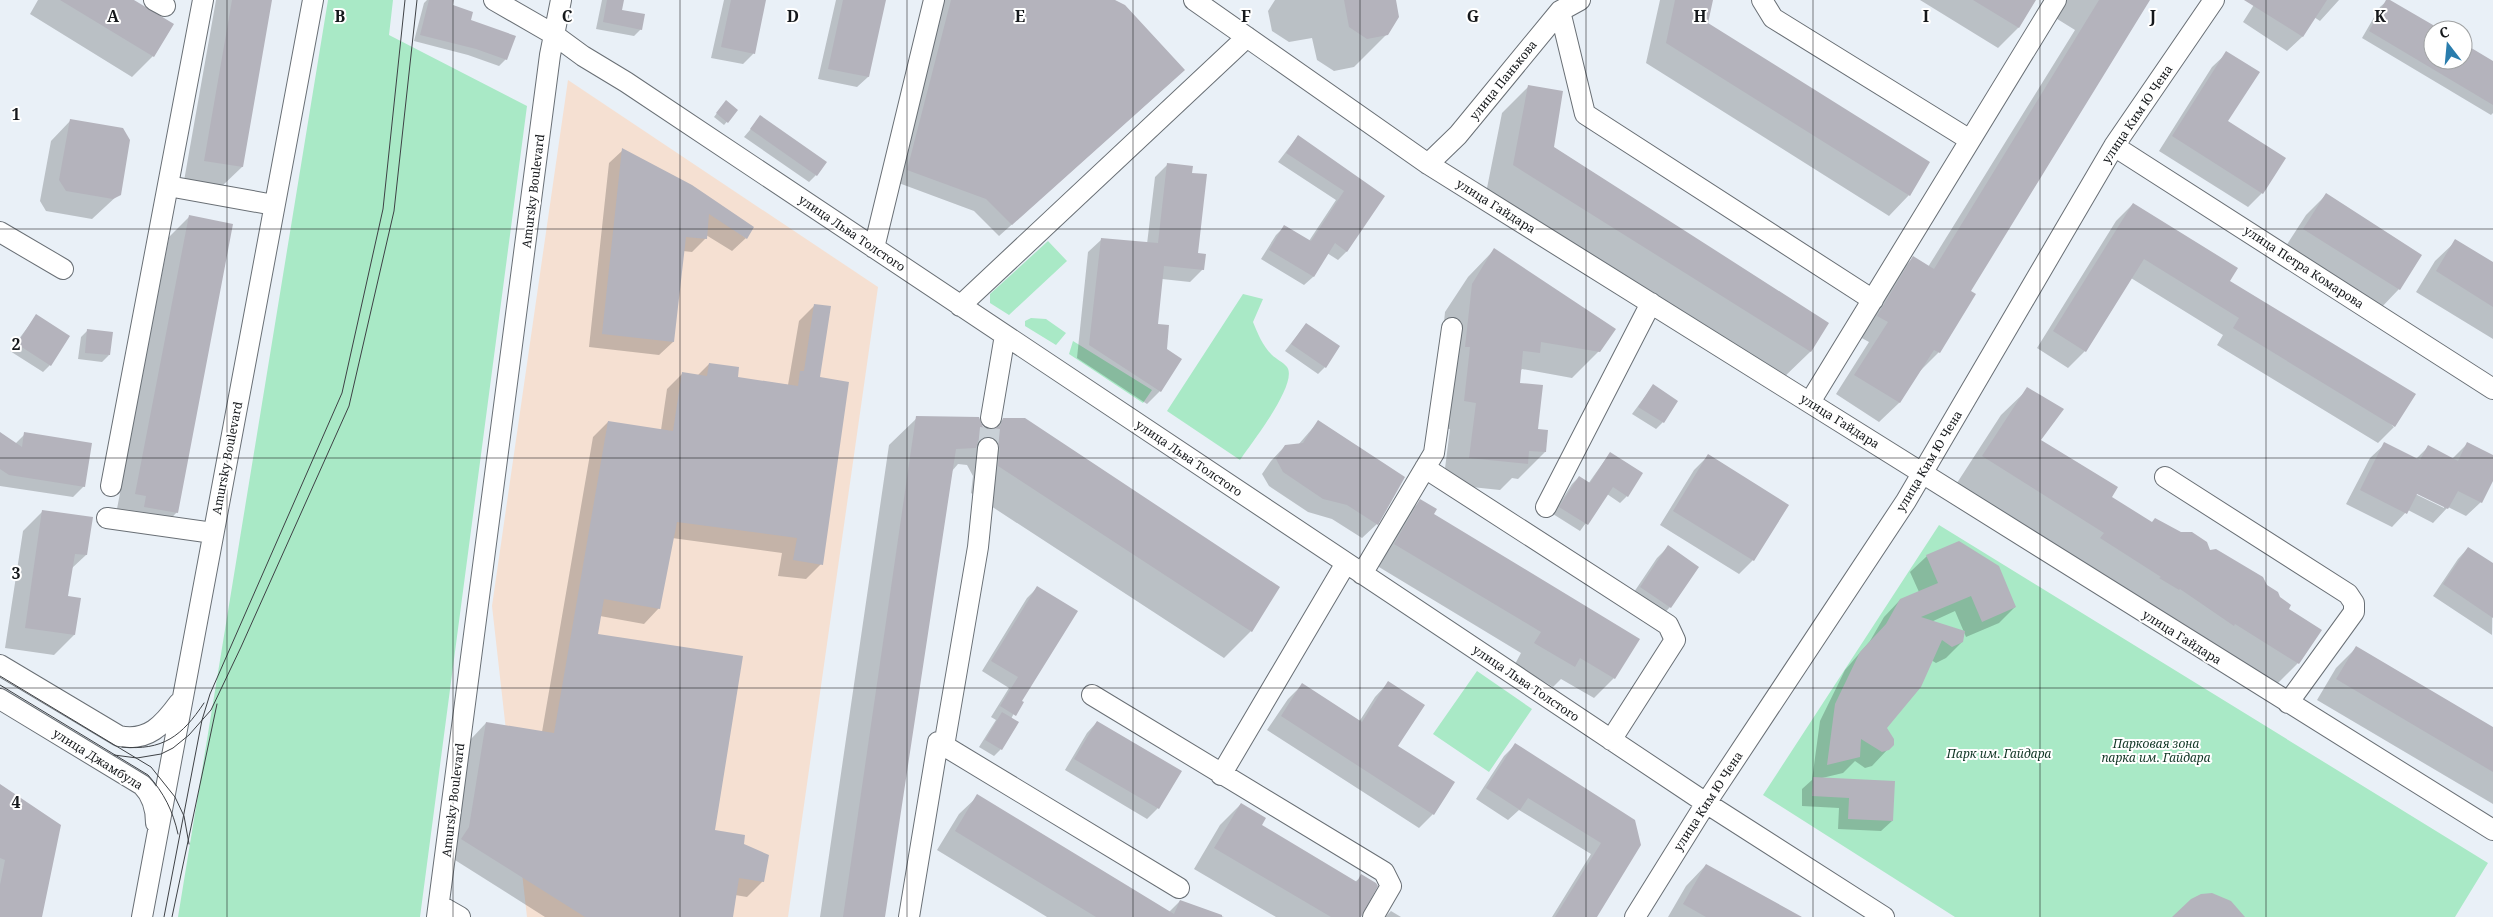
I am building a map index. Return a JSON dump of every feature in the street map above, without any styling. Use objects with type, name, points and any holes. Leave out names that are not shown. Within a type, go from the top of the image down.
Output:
[{"type":"street","points":[[111,486],[203,0]]},
{"type":"street","name":"Amursky Boulevard","points":[[142,917],[313,0]]},
{"type":"street","name":"улица Льва Толстого","points":[[494,0],[553,34],[583,56],[626,82],[1611,740],[1884,917]]},
{"type":"street","name":"Amursky Boulevard","points":[[438,911],[553,34],[561,0]]},
{"type":"street","points":[[874,248],[934,0]]},
{"type":"street","name":"улица Гайдара","points":[[1194,0],[1428,164],[2493,830]]},
{"type":"street","name":"улица Панькова","points":[[1428,164],[1458,135],[1560,11],[1580,0]]},
{"type":"street","points":[[1762,0],[1773,18],[1970,140]]},
{"type":"street","points":[[1810,402],[2056,0]]},
{"type":"street","name":"улица Ким Ю Чена","points":[[1635,917],[1706,803],[1923,474],[2114,146],[2214,0]]},
{"type":"street","points":[[1560,11],[1585,114],[1872,300]]},
{"type":"street","points":[[960,306],[1247,37]]},
{"type":"street","name":"улица Петра Комарова","points":[[2114,146],[2493,389]]},
{"type":"street","points":[[168,186],[274,205]]},
{"type":"street","points":[[0,232],[63,269]]},
{"type":"street","points":[[1546,507],[1651,303]]},
{"type":"street","points":[[1221,775],[1354,568],[1425,468],[1434,452],[1452,328]]},
{"type":"street","points":[[991,418],[1005,335]]},
{"type":"street","points":[[944,746],[978,547],[988,448]]},
{"type":"street","points":[[1425,468],[1668,625],[1675,640],[1611,740]]},
{"type":"street","points":[[2165,477],[2348,594],[2354,603],[2354,612],[2288,703]]},
{"type":"street","points":[[107,518],[213,533]]},
{"type":"street","points":[[0,665],[109,731],[124,737],[139,737],[158,729],[182,699]]},
{"type":"street","points":[[1092,696],[1384,872],[1391,886],[1373,917]]},
{"type":"street","name":"улица Джамбула","points":[[0,699],[142,785],[148,792],[155,810],[156,845]]},
{"type":"street","points":[[909,917],[938,742],[1179,888]]},
{"type":"street","points":[[438,911],[460,917]]},
{"type":"shaded area","points":[[568,80],[878,287],[788,917],[527,917],[492,606]]},
{"type":"green space","points":[[328,0],[393,0],[389,35],[527,106],[420,917],[178,917]]},
{"type":"green space","points":[[1048,241],[1067,261],[1009,315],[990,303],[990,294]]},
{"type":"green space","points":[[1243,294],[1263,299],[1253,322],[1266,347],[1272,355],[1287,367],[1289,375],[1280,400],[1272,414],[1240,460],[1167,411]]},
{"type":"green space","points":[[1031,318],[1046,319],[1066,333],[1056,345],[1025,326],[1025,321]]},
{"type":"green space","points":[[1073,341],[1152,390],[1143,403],[1069,354]]},
{"type":"green space","name":"Парк им. Гайдара","points":[[1939,525],[2488,863],[2455,917],[1955,917],[1763,795]]},
{"type":"green space","points":[[1477,671],[1532,709],[1489,772],[1433,734]]},
{"type":"building","points":[[60,0],[134,0],[174,24],[154,57]]},
{"type":"building","points":[[232,0],[272,0],[243,167],[204,161]]},
{"type":"building","points":[[429,0],[454,0],[453,5],[473,12],[471,20],[516,36],[507,60],[476,49],[420,35]]},
{"type":"building","points":[[607,0],[624,0],[622,10],[645,14],[642,30],[603,22]]},
{"type":"building","points":[[731,0],[766,0],[755,54],[721,47]]},
{"type":"building","points":[[843,0],[886,0],[869,77],[828,69]]},
{"type":"building","points":[[951,0],[1115,0],[1125,5],[1185,70],[1012,225],[986,199],[907,170]]},
{"type":"building","points":[[1344,0],[1396,0],[1399,17],[1388,35],[1367,39],[1349,27]]},
{"type":"building","points":[[1675,0],[1713,0],[1708,23],[1930,162],[1910,196],[1666,43]]},
{"type":"building","points":[[1973,0],[2036,0],[2019,28]]},
{"type":"building","points":[[2099,0],[2150,0],[1971,291],[1976,294],[1940,353],[1934,350],[1900,403],[1854,375],[1888,322],[1877,316],[1913,256],[1934,269]]},
{"type":"building","points":[[2244,0],[2327,0],[2303,37]]},
{"type":"building","points":[[2386,0],[2390,0],[2424,20],[2423,63],[2369,31]]},
{"type":"building","points":[[2473,49],[2493,61],[2493,105],[2434,70],[2473,70]]},
{"type":"building","points":[[2226,51],[2260,72],[2228,121],[2286,158],[2263,194],[2172,136]]},
{"type":"building","points":[[1528,85],[1563,91],[1554,147],[1829,323],[1811,352],[1513,165]]},
{"type":"building","points":[[726,100],[738,110],[728,123],[716,113]]},
{"type":"building","points":[[760,115],[827,162],[817,176],[750,129]]},
{"type":"building","points":[[70,119],[123,128],[130,140],[121,195],[113,199],[66,191],[59,180]]},
{"type":"building","points":[[1298,135],[1385,196],[1347,252],[1335,243],[1314,277],[1269,250],[1284,225],[1311,241],[1344,191],[1286,153]]},
{"type":"building","points":[[622,148],[692,185],[754,227],[747,239],[709,214],[707,239],[686,237],[674,342],[602,334]]},
{"type":"building","points":[[1167,163],[1193,166],[1192,173],[1207,174],[1198,253],[1206,254],[1204,270],[1164,266],[1158,324],[1169,325],[1167,349],[1182,359],[1161,392],[1089,345],[1101,238],[1158,243]]},
{"type":"building","points":[[2326,193],[2422,255],[2400,290],[2303,229]]},
{"type":"building","points":[[2133,203],[2238,268],[2230,281],[2416,394],[2395,427],[2233,328],[2239,318],[2144,259],[2086,352],[2053,331]]},
{"type":"building","points":[[189,215],[233,224],[178,513],[144,507],[146,496],[135,494]]},
{"type":"building","points":[[2455,239],[2493,262],[2493,307],[2436,271]]},
{"type":"building","points":[[1494,248],[1616,329],[1600,352],[1541,342],[1540,353],[1523,351],[1520,383],[1543,385],[1538,429],[1548,430],[1546,452],[1529,451],[1528,464],[1469,458],[1476,403],[1464,401],[1470,347],[1465,347],[1472,284]]},
{"type":"building","points":[[814,304],[831,306],[820,377],[849,382],[823,565],[793,560],[797,538],[677,522],[660,609],[604,599],[598,634],[743,656],[715,830],[745,835],[744,844],[769,855],[764,882],[739,878],[733,917],[585,917],[461,839],[469,827],[486,722],[554,733],[608,421],[673,431],[682,372],[707,376],[709,363],[739,367],[738,377],[798,386],[800,371],[804,371]]},
{"type":"building","points":[[36,314],[70,336],[51,366],[17,344]]},
{"type":"building","points":[[1306,323],[1340,346],[1326,368],[1291,344]]},
{"type":"building","points":[[87,329],[113,332],[110,355],[85,353]]},
{"type":"building","points":[[1653,384],[1678,401],[1664,423],[1638,407]]},
{"type":"building","points":[[2027,387],[2064,409],[2041,440],[2118,487],[2112,497],[2152,522],[2155,518],[2181,532],[2192,532],[2207,542],[2210,550],[2216,549],[2263,577],[2267,585],[2278,592],[2280,597],[2291,605],[2289,609],[2322,630],[2299,664],[2235,624],[2234,626],[2180,589],[2159,578],[2161,577],[2100,538],[2104,533],[1982,456]]},
{"type":"building","points":[[916,416],[979,417],[983,427],[990,430],[1000,426],[1003,418],[1025,418],[1280,587],[1252,632],[998,466],[1000,449],[995,438],[983,437],[978,441],[976,448],[956,449],[885,917],[843,917]]},
{"type":"building","points":[[1318,420],[1405,477],[1378,525],[1347,505],[1323,499],[1283,472],[1276,459],[1285,445],[1303,443]]},
{"type":"building","points":[[0,432],[22,447],[24,432],[92,443],[85,487],[9,475],[0,469]]},
{"type":"building","points":[[2384,442],[2420,460],[2428,445],[2458,461],[2467,442],[2493,455],[2493,481],[2482,503],[2458,491],[2448,509],[2417,494],[2407,514],[2360,490]]},
{"type":"building","points":[[1610,452],[1643,473],[1628,497],[1613,487],[1588,525],[1559,507],[1579,476],[1590,483]]},
{"type":"building","points":[[1708,454],[1789,505],[1754,561],[1673,511]]},
{"type":"building","points":[[1420,499],[1437,509],[1434,514],[1640,639],[1615,679],[1580,658],[1575,667],[1534,643],[1541,632],[1394,544]]},
{"type":"building","points":[[42,510],[93,517],[87,555],[75,554],[68,596],[81,598],[75,635],[25,628]]},
{"type":"building","points":[[1959,541],[1999,566],[2016,607],[1982,622],[1971,596],[1921,617],[1965,631],[1963,642],[1952,647],[1942,640],[1921,687],[1887,728],[1894,739],[1894,745],[1889,750],[1882,752],[1861,739],[1860,757],[1827,765],[1835,704],[1860,652],[1886,624],[1900,599],[1938,583],[1926,555]]},
{"type":"building","points":[[1668,545],[1699,567],[1671,608],[1640,587]]},
{"type":"building","points":[[2468,547],[2493,563],[2493,618],[2443,584]]},
{"type":"building","points":[[1037,586],[1078,611],[1022,701],[1024,702],[1016,716],[1000,706],[1018,677],[991,661]]},
{"type":"building","points":[[2356,646],[2493,727],[2493,772],[2336,679]]},
{"type":"building","points":[[1388,681],[1425,705],[1398,746],[1455,782],[1434,815],[1281,716],[1302,683],[1362,722]]},
{"type":"building","points":[[1002,712],[1019,722],[1002,750],[985,740]]},
{"type":"building","points":[[1097,721],[1182,771],[1159,809],[1074,759]]},
{"type":"building","points":[[1515,743],[1635,820],[1641,845],[1597,917],[1555,917],[1601,843],[1528,798],[1520,810],[1486,788]]},
{"type":"building","points":[[1813,777],[1895,781],[1893,821],[1848,819],[1849,798],[1812,796]]},
{"type":"building","points":[[0,784],[61,825],[42,917],[0,917],[0,885],[5,860],[0,858]]},
{"type":"building","points":[[977,794],[1174,914],[1180,900],[1222,915],[1222,917],[1096,917],[955,831]]},
{"type":"building","points":[[1241,803],[1266,818],[1262,825],[1357,882],[1361,874],[1376,883],[1378,886],[1361,917],[1331,917],[1214,848]]},
{"type":"building","points":[[1706,864],[1802,917],[1706,917],[1683,904]]},
{"type":"building","points":[[2212,893],[2231,901],[2245,917],[2172,917],[2191,899],[2201,894]]},
{"type":"tunnel","points":[[988,448],[991,418]]},
{"type":"tram line","points":[[164,917],[202,720],[210,694],[342,393],[383,209],[405,0]]},
{"type":"tram line","points":[[114,755],[137,758],[161,754],[173,748],[189,735],[211,710],[349,406],[394,211],[417,0]]},
{"type":"tram line","points":[[0,676],[151,767],[175,797],[184,816],[189,844]]},
{"type":"tram line","points":[[0,685],[148,775],[167,803],[178,834]]},
{"type":"tram line","points":[[122,747],[136,748],[149,746],[160,744],[170,739],[188,724],[204,703]]},
{"type":"tram line","points":[[172,917],[217,704]]},
{"type":"park label","name":"Парковая зона парка им. Гайдара","points":[[2156,750]]}]
